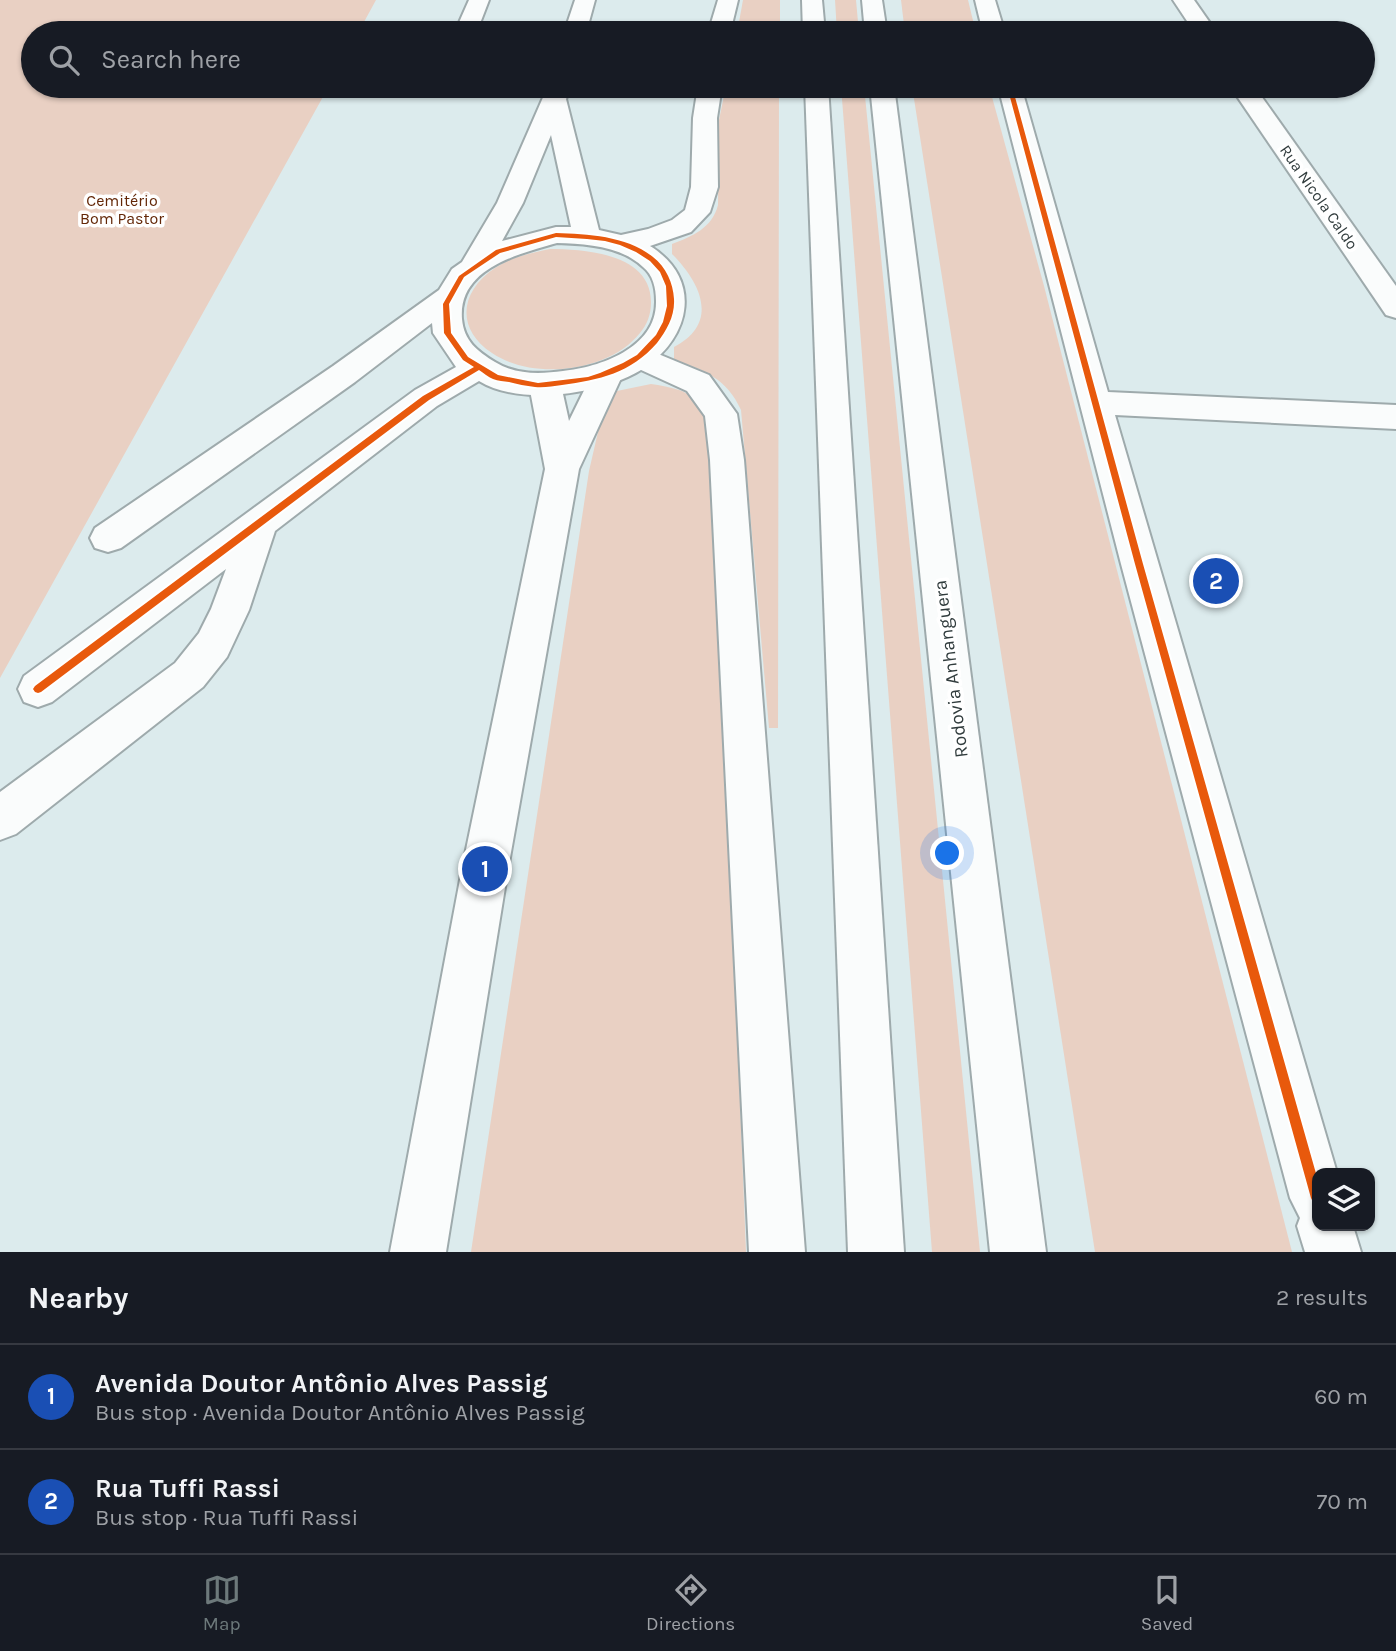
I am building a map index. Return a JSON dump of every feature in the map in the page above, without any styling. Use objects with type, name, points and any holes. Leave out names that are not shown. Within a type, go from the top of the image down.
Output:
[{"type":"main road","points":[[470,21],[479,0]]},
{"type":"main road","points":[[579,21],[585,0]]},
{"type":"main road","points":[[718,0],[718,21]]},
{"type":"main road","points":[[722,21],[728,0]]},
{"type":"main road","points":[[812,0],[813,21]]},
{"type":"main road","points":[[872,0],[875,21]]},
{"type":"main road","points":[[985,0],[991,21]]},
{"type":"main road","points":[[1183,0],[1198,21]]},
{"type":"main road","points":[[476,262],[509,203],[556,98]]},
{"type":"main road","points":[[559,98],[586,235]]},
{"type":"main road","points":[[623,243],[672,230],[690,221],[700,208],[704,194],[705,118],[708,98]]},
{"type":"main road","points":[[817,98],[876,1252]]},
{"type":"main road","name":"Rodovia Anhanguera","points":[[883,98],[1018,1252]]},
{"type":"main road","points":[[1012,98],[1146,591],[1312,1180]]},
{"type":"main road","name":"Rua Nicola Caldo","points":[[1250,98],[1395,305]]},
{"type":"main road","points":[[108,538],[344,374],[446,298],[458,279],[476,262],[499,249],[527,239],[556,235],[586,235],[623,243],[652,260],[668,282],[672,307],[663,333],[623,365],[576,382],[545,385],[505,380],[478,368],[454,348],[443,323],[446,298]]},
{"type":"main road","points":[[418,1252],[485,869],[562,469],[623,365]]},
{"type":"main road","points":[[623,365],[698,383],[721,414],[727,460],[777,1252]]},
{"type":"main road","points":[[38,689],[426,398],[478,368]]},
{"type":"main road","points":[[545,385],[562,469]]},
{"type":"main road","points":[[1096,402],[1396,417]]},
{"type":"main road","points":[[0,819],[189,675],[213,645],[230,610],[259,524]]},
{"type":"main road","points":[[1327,1231],[1333,1252]]},
{"type":"green space","name":"Cemitério Bom Pastor","points":[[0,0],[376,0],[365,21],[21,21],[21,98],[322,98],[0,678]]},
{"type":"green space","points":[[743,0],[780,0],[780,21],[739,21]]},
{"type":"green space","points":[[835,0],[856,0],[858,21],[836,21]]},
{"type":"green space","points":[[901,0],[968,0],[973,21],[904,21]]},
{"type":"green space","points":[[724,98],[779,98],[778,728],[769,728],[741,410],[729,391],[714,377],[674,360],[674,347],[697,326],[701,315],[701,302],[691,277],[672,254],[672,244],[694,234],[711,220],[715,213],[718,205],[719,120]]},
{"type":"green space","points":[[842,98],[865,98],[980,1252],[932,1252]]},
{"type":"green space","points":[[914,98],[992,98],[1044,286],[1292,1252],[1095,1252]]},
{"type":"green space","points":[[550,249],[598,253],[629,264],[641,274],[648,287],[651,303],[647,323],[626,346],[610,357],[570,368],[528,367],[509,362],[492,353],[472,333],[466,310],[474,288],[483,278],[501,264]]},
{"type":"green space","points":[[651,384],[675,389],[690,396],[713,428],[746,1252],[471,1252],[589,471],[607,393]]},
{"type":"cycle path","points":[[1012,98],[1139,564],[1312,1180]]},
{"type":"cycle path","points":[[556,235],[587,237],[622,244],[652,259],[663,271],[669,286],[671,306],[667,322],[639,356],[603,375],[538,385],[496,377],[465,358],[448,333],[446,304],[462,276],[498,251],[556,235]]},
{"type":"cycle path","points":[[38,689],[426,398],[478,368]]},
{"type":"place","name":"Rua Tuffi Rassi","points":[[1216,581]]},
{"type":"place","name":"Avenida Doutor Antônio Alves Passig","points":[[485,869]]}]
